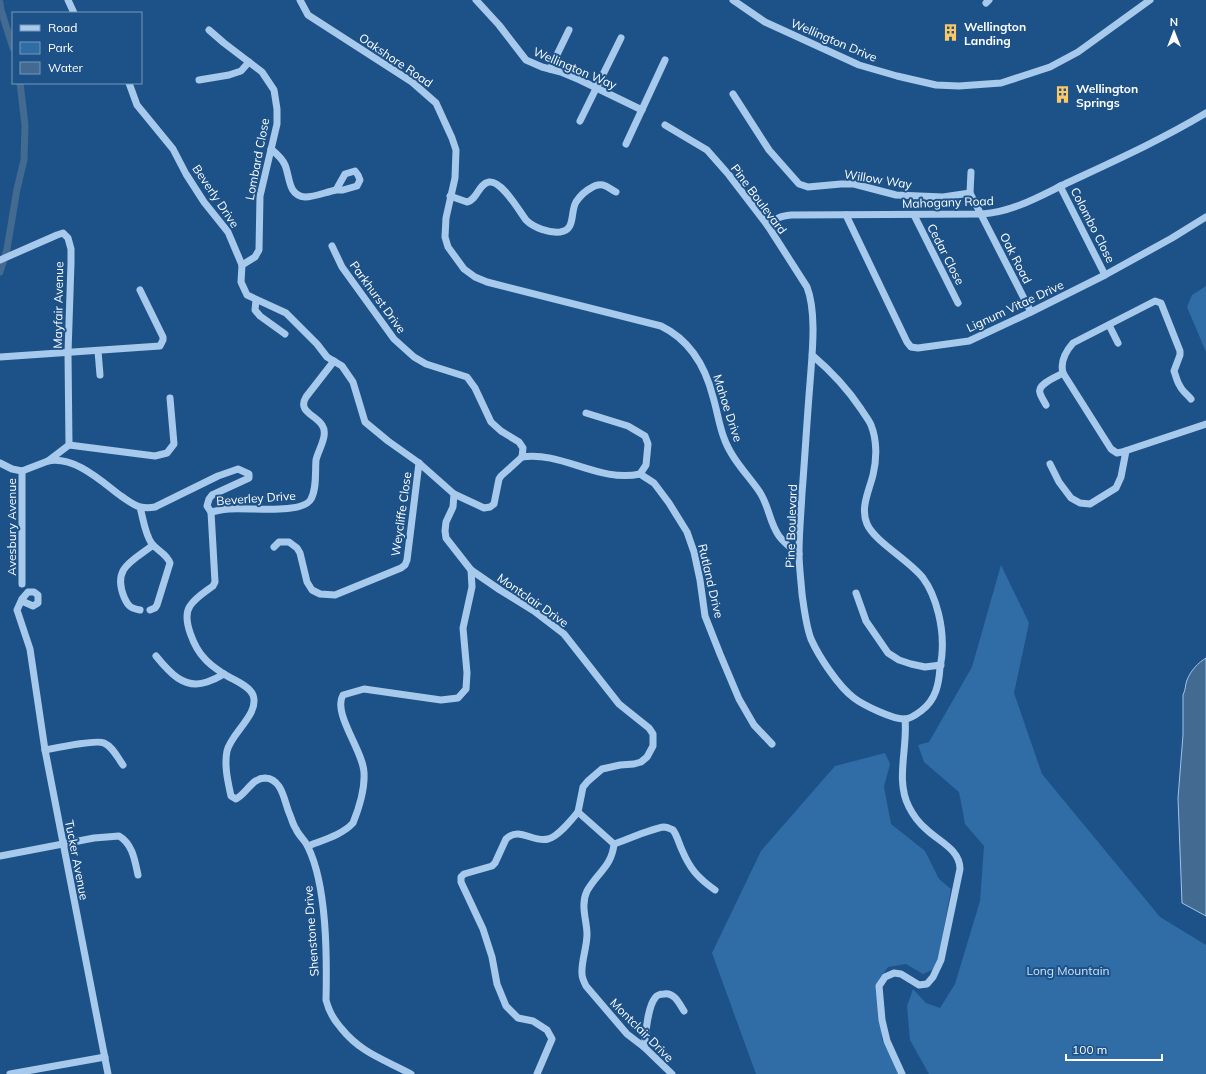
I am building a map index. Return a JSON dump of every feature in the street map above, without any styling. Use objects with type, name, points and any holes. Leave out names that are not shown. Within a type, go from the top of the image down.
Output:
[{"type":"street","points":[[68,0],[74,12]]},
{"type":"street","name":"Oakshore Road","points":[[300,0],[308,15],[412,82],[436,102],[456,150],[455,178],[446,218],[445,237],[448,247],[464,269],[475,277],[487,282],[555,299]]},
{"type":"street","name":"Wellington Way","points":[[476,0],[500,25],[526,60],[580,80],[642,110]]},
{"type":"street","name":"Wellington Drive","points":[[733,0],[741,2],[765,22],[859,65],[897,76],[936,84],[959,86],[1001,83],[1050,68],[1078,52],[1150,0]]},
{"type":"street","name":"Lombard Close","points":[[209,30],[262,72],[274,90],[277,109],[277,124],[260,196],[259,250],[255,257],[242,265]]},
{"type":"street","points":[[550,69],[569,30]]},
{"type":"street","points":[[580,121],[621,38]]},
{"type":"street","points":[[626,144],[665,60]]},
{"type":"street","points":[[199,80],[229,75],[241,71],[249,62]]},
{"type":"street","name":"Beverly Drive","points":[[129,84],[137,105],[173,149],[186,174],[204,202],[228,232],[242,265],[241,282],[247,295],[286,313],[317,344],[327,357],[334,360]]},
{"type":"street","name":"Willow Way","points":[[733,94],[769,150],[799,184],[808,187],[854,184],[896,195],[943,197],[970,193]]},
{"type":"street","name":"Mahogany Road","points":[[768,226],[774,219],[781,216],[846,214],[982,214],[1003,211],[1023,204],[1138,150],[1206,113]]},
{"type":"street","name":"Pine Boulevard","points":[[665,125],[706,150],[729,175],[768,226],[810,295],[812,355],[799,554],[804,608],[811,638],[827,666],[845,691],[859,702],[875,711],[905,719]]},
{"type":"street","points":[[271,149],[280,157],[286,166],[290,185],[297,194],[304,197],[336,190]]},
{"type":"street","points":[[971,172],[970,193],[982,214]]},
{"type":"street","points":[[450,196],[467,202],[473,200],[483,185],[488,182],[493,182],[509,196],[527,221],[546,231],[561,232],[568,228],[572,222],[576,201],[584,192],[597,185],[602,185],[616,192]]},
{"type":"street","name":"Colombo Close","points":[[1060,186],[1105,274]]},
{"type":"street","name":"Lignum Vitae Drive","points":[[846,214],[907,342],[911,347],[918,348],[970,341],[1105,274],[1172,238],[1206,217]]},
{"type":"street","name":"Oak Road","points":[[982,214],[1031,312]]},
{"type":"street","name":"Cedar Close","points":[[914,215],[958,303]]},
{"type":"street","name":"Mayfair Avenue","points":[[1,261],[57,235],[63,233],[68,238],[71,263],[68,353],[69,445]]},
{"type":"street","name":"Parkhurst Drive","points":[[332,246],[342,267],[394,339],[414,357],[426,364],[468,377],[475,388],[491,422],[501,431],[519,442],[523,448],[522,457]]},
{"type":"street","points":[[0,357],[160,346],[162,344],[163,337],[140,290]]},
{"type":"street","name":"Mahoe Drive","points":[[555,299],[661,326],[673,332],[683,340],[694,352],[703,368],[713,395],[724,438],[740,467],[768,506],[771,519],[778,535],[787,545],[799,554]]},
{"type":"street","points":[[256,300],[255,310],[260,316],[285,334]]},
{"type":"street","points":[[1191,399],[1187,393],[1180,388],[1174,371],[1180,351],[1161,303],[1155,301],[1073,343],[1067,350],[1062,364],[1063,373],[1112,449],[1117,452],[1126,451],[1206,424]]},
{"type":"street","points":[[1109,324],[1118,343]]},
{"type":"street","points":[[98,351],[100,375]]},
{"type":"street","points":[[812,355],[833,373],[852,396],[871,425],[876,461],[864,509],[868,526],[877,537],[922,577],[929,588],[939,617],[942,653],[938,689],[925,709],[905,719],[906,731],[902,766],[904,790],[908,806],[924,828],[942,841],[956,855],[960,864],[960,869],[941,960],[933,977],[927,984],[919,985],[901,974],[894,973],[885,977],[879,986],[882,1020],[887,1041],[902,1074]]},
{"type":"street","points":[[334,360],[342,366],[353,382],[365,422],[388,441],[419,463],[454,494],[484,508],[490,507],[494,504],[499,479],[522,457],[547,457],[614,476],[640,474],[646,465],[648,444],[644,436],[628,426],[586,413]]},
{"type":"street","name":"Beverley Drive","points":[[140,507],[155,507],[218,476],[238,469],[249,474],[250,476],[248,480],[212,495],[207,506],[211,512],[229,509],[290,509],[308,504],[313,492],[317,457],[323,440],[324,430],[319,422],[305,411],[303,403],[334,360]]},
{"type":"street","points":[[1046,405],[1040,389],[1049,380],[1063,373]]},
{"type":"street","points":[[0,463],[12,469],[22,471],[48,461],[69,445],[155,456],[167,453],[174,444],[170,398]]},
{"type":"street","points":[[1050,464],[1059,482],[1071,498],[1080,503],[1090,504],[1116,488],[1121,477],[1126,451]]},
{"type":"street","points":[[48,461],[60,460],[73,464],[91,474],[128,501],[140,507],[149,540],[166,556],[170,563],[157,605],[155,608],[150,610]]},
{"type":"street","name":"Weycliffe Close","points":[[274,547],[279,542],[289,542],[296,548],[300,554],[307,582],[312,590],[320,594],[335,595],[400,568],[405,565],[407,560],[419,463]]},
{"type":"street","name":"Avesbury Avenue","points":[[22,471],[22,584]]},
{"type":"street","name":"Rutland Drive","points":[[640,474],[654,483],[669,503],[687,532],[694,552],[705,616],[720,654],[739,699],[754,725],[772,744]]},
{"type":"street","name":"Montclair Drive","points":[[454,494],[453,507],[446,522],[446,538],[471,570],[534,611],[569,638],[618,704],[649,728],[653,734],[653,746],[648,757],[641,762],[634,764],[602,769],[588,781],[583,787],[578,812]]},
{"type":"street","name":"Shenstone Drive","points":[[211,512],[215,582],[213,586],[190,606],[187,621],[193,640],[205,660],[250,690],[254,696],[255,704],[253,710],[231,741],[227,751],[226,766],[231,796],[236,799],[259,779],[266,778],[273,780],[280,785],[296,829],[308,846],[318,876],[324,920],[326,1000],[328,1009],[333,1018],[355,1043],[384,1062],[411,1074]]},
{"type":"street","points":[[140,610],[128,606],[121,588],[121,574],[126,566],[153,545]]},
{"type":"street","points":[[308,846],[349,828],[353,823],[363,787],[364,771],[341,707],[341,699],[343,694],[364,689],[441,700],[458,698],[466,689],[467,673],[463,628],[472,588],[471,570]]},
{"type":"street","points":[[856,593],[866,621],[888,653],[899,660],[910,664],[925,667],[940,664]]},
{"type":"street","name":"Tucker Avenue","points":[[22,599],[17,610],[18,618],[30,649],[45,750],[62,845],[108,1074]]},
{"type":"street","points":[[156,656],[169,673],[181,681],[197,684],[206,682],[224,674]]},
{"type":"street","points":[[45,750],[91,742],[103,742],[111,747],[123,765]]},
{"type":"street","points":[[537,1074],[552,1039],[547,1030],[533,1021],[518,1018],[506,1006],[497,984],[492,957],[483,929],[461,882],[461,877],[464,874],[492,866],[509,836],[521,833],[541,839],[550,838],[569,824],[578,812],[614,844],[655,829],[668,827],[672,830],[693,871],[700,879],[715,890]]},
{"type":"street","points":[[0,856],[94,838],[119,836],[133,853],[138,875]]},
{"type":"street","name":"Montclair Drive","points":[[614,844],[614,853],[611,860],[586,893],[584,905],[587,934],[582,976],[586,986],[627,1034],[644,1047],[672,1074]]},
{"type":"street","points":[[644,1047],[650,1008],[655,998],[660,994],[668,993],[678,1001],[684,1011]]},
{"type":"street","points":[[10,1074],[105,1057]]},
{"type":"green space","points":[[1206,286],[1206,352],[1187,307],[1192,295]]},
{"type":"green space","name":"Long Mountain","points":[[1001,565],[1029,623],[1014,693],[1042,774],[1160,917],[1206,945],[1206,1074],[929,1074],[910,1040],[907,1006],[913,989],[926,1003],[940,1008],[955,984],[980,901],[984,846],[965,824],[959,792],[924,762],[918,745],[929,742],[972,667]]},
{"type":"green space","points":[[885,753],[890,764],[884,787],[891,824],[925,851],[939,879],[951,889],[939,955],[934,969],[923,974],[906,964],[888,967],[879,979],[882,1040],[896,1065],[899,1074],[756,1074],[712,953],[761,851],[835,766]]},
{"type":"water","points":[[1206,658],[1206,916],[1182,903],[1178,798],[1183,735],[1183,695],[1187,680],[1191,673]]},
{"type":"waterway","points":[[0,3],[12,45]]},
{"type":"waterway","points":[[0,272],[7,249],[17,189],[24,160],[25,125],[20,84]]},
{"type":"place","name":"Wellington Landing","points":[[951,33]]},
{"type":"place","name":"Wellington Springs","points":[[1063,95]]}]
